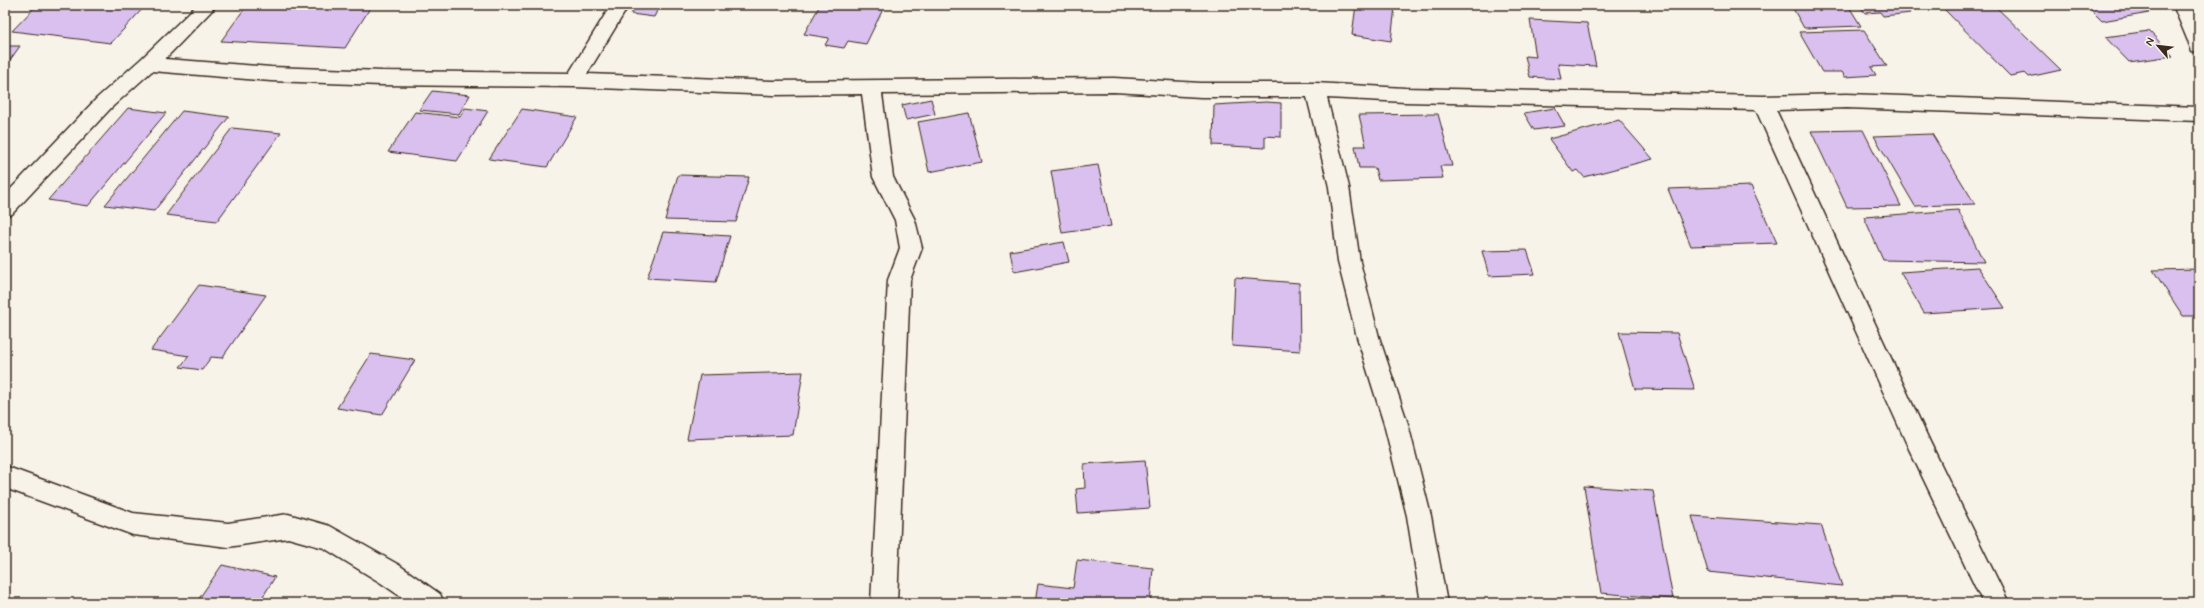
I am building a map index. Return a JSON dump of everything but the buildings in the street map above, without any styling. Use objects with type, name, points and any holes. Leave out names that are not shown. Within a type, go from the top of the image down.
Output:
[{"type":"street","points":[[5,208],[104,103],[148,64],[208,5]]},
{"type":"street","points":[[574,80],[620,5]]},
{"type":"street","points":[[2182,5],[2199,46]]},
{"type":"street","points":[[148,64],[271,74],[382,78],[574,80],[773,88],[1114,85],[1201,90],[1315,90],[1405,95],[1763,103],[1847,101],[2199,114]]},
{"type":"street","points":[[871,86],[883,177],[905,220],[911,248],[899,280],[884,603]]},
{"type":"street","points":[[1315,90],[1339,187],[1348,262],[1368,337],[1396,424],[1412,485],[1434,603]]},
{"type":"street","points":[[1763,103],[1921,449],[1996,603]]},
{"type":"street","points":[[5,477],[133,524],[228,535],[288,526],[330,538],[390,574],[431,603]]}]
